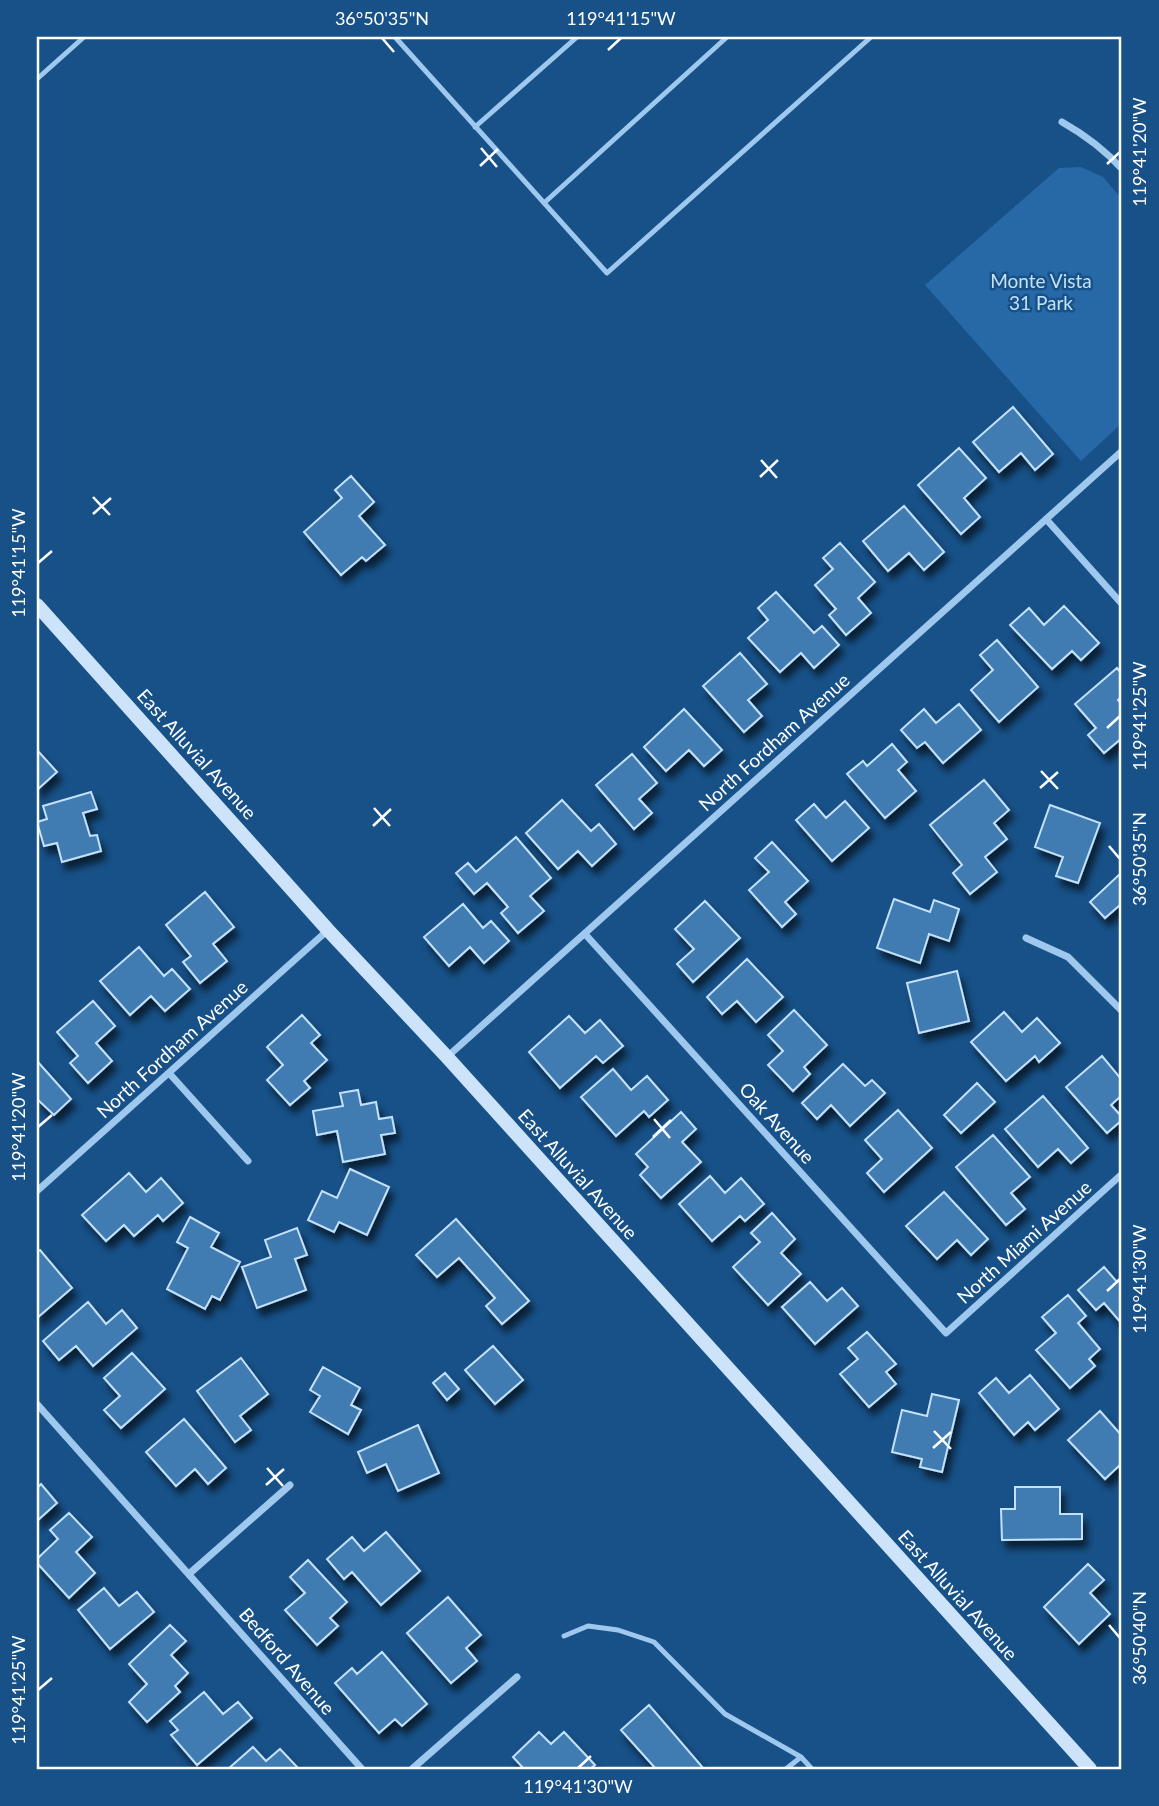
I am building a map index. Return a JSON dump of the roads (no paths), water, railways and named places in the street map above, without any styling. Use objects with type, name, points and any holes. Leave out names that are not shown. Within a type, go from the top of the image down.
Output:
[{"type":"street","points":[[1062,122],[1086,135],[1105,150],[1122,169]]},
{"type":"street","name":"North Fordham Avenue","points":[[447,1057],[1122,451]]},
{"type":"street","points":[[1046,519],[1122,604]]},
{"type":"street","name":"East Alluvial Avenue","points":[[37,605],[328,930],[447,1057],[1090,1769]]},
{"type":"street","name":"North Fordham Avenue","points":[[37,1191],[328,930]]},
{"type":"street","name":"Oak Avenue","points":[[585,934],[946,1333]]},
{"type":"street","points":[[1026,938],[1068,957],[1122,1011]]},
{"type":"street","points":[[169,1073],[248,1161]]},
{"type":"street","name":"North Miami Avenue","points":[[946,1333],[1122,1174]]},
{"type":"street","name":"Bedford Avenue","points":[[37,1404],[362,1769]]},
{"type":"street","points":[[189,1574],[290,1485]]},
{"type":"street","points":[[412,1769],[517,1677]]},
{"type":"lane","points":[[37,79],[84,37]]},
{"type":"lane","points":[[395,37],[607,273],[872,37]]},
{"type":"lane","points":[[475,127],[577,37]]},
{"type":"lane","points":[[544,203],[727,37]]},
{"type":"lane","points":[[564,1636],[588,1626],[618,1630],[654,1642],[725,1714],[801,1757],[812,1769]]},
{"type":"lane","points":[[786,1769],[801,1757]]},
{"type":"park label","name":"Monte Vista 31 Park","points":[[1041,292]]}]
